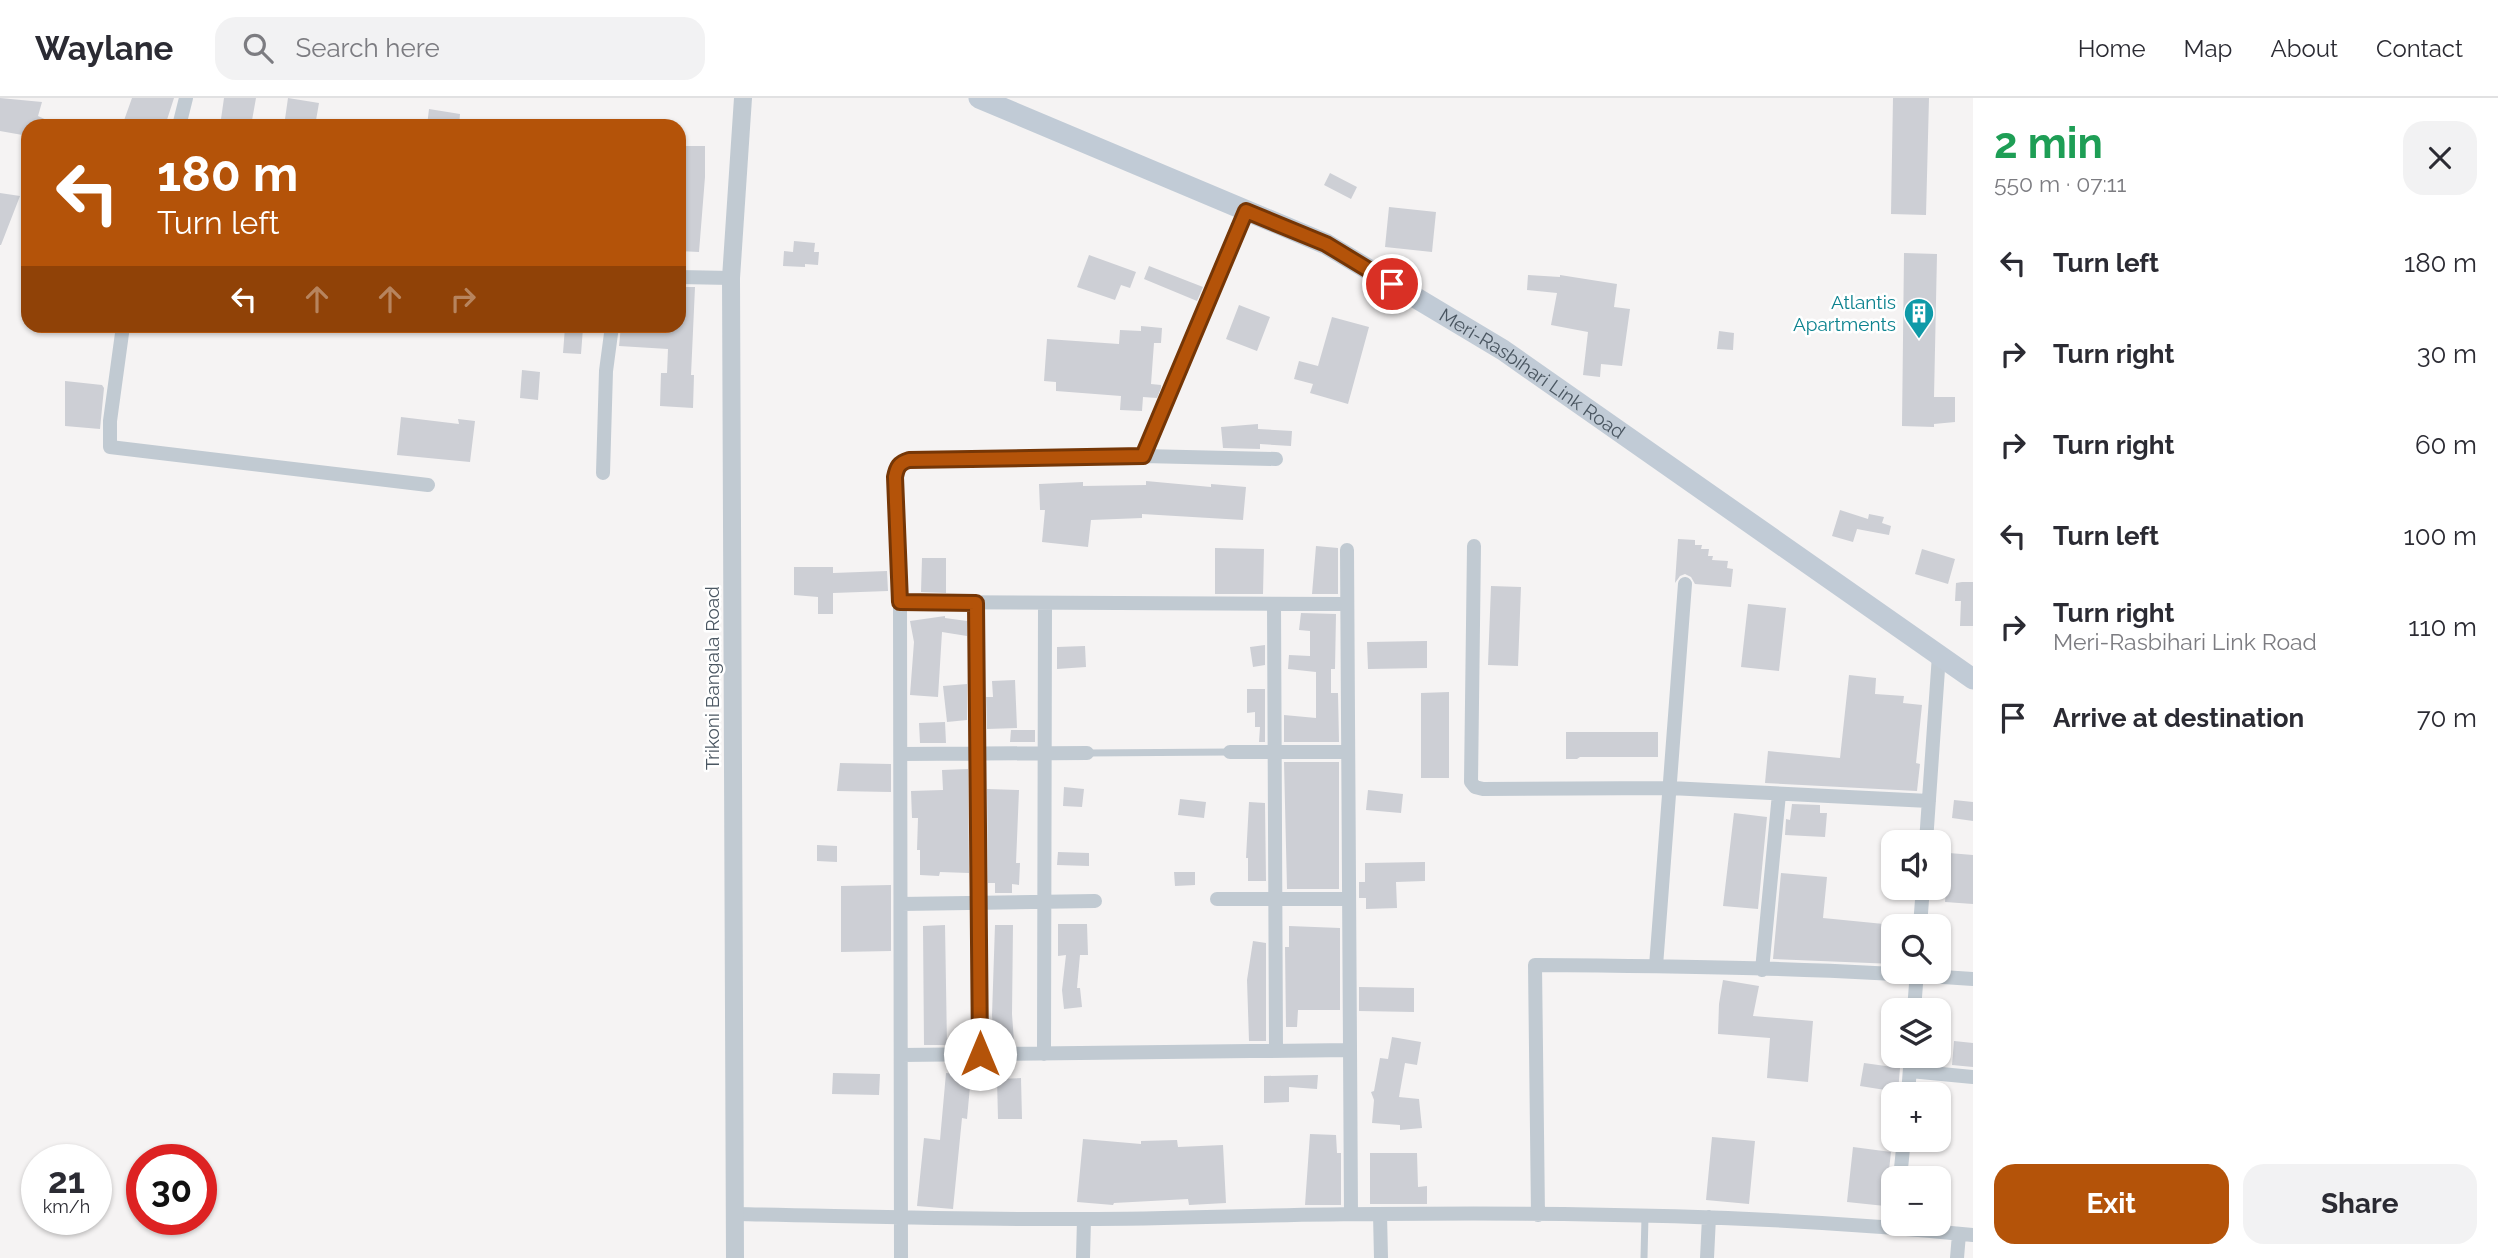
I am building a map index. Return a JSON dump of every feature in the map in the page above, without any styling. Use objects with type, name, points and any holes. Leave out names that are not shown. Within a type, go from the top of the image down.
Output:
[{"type":"main road","name":"Meri-Rasbihari Link Road","points":[[979,98],[1326,244],[1503,349],[1973,679]]},
{"type":"street","points":[[181,119],[186,98]]},
{"type":"street","name":"Trikoni Bangala Road","points":[[735,1258],[731,278],[743,98]]},
{"type":"street","points":[[1143,456],[1246,211]]},
{"type":"street","points":[[686,277],[731,278]]},
{"type":"street","points":[[122,333],[110,421],[110,447],[428,485]]},
{"type":"street","points":[[603,473],[606,371],[611,333]]},
{"type":"street","points":[[901,1258],[901,754],[900,602],[895,477],[897,467],[901,462],[909,460],[1143,456],[1276,458]]},
{"type":"street","points":[[1474,546],[1471,782],[1475,787],[1670,788],[1929,802]]},
{"type":"street","points":[[1347,550],[1352,1214]]},
{"type":"street","points":[[1656,966],[1685,584]]},
{"type":"street","points":[[900,602],[1347,604]]},
{"type":"street","points":[[976,603],[980,1054]]},
{"type":"street","points":[[1044,1054],[1045,603]]},
{"type":"street","points":[[1274,604],[1276,1051]]},
{"type":"street","points":[[1927,830],[1938,655]]},
{"type":"street","points":[[1230,752],[1348,752]]},
{"type":"street","points":[[901,754],[1087,753]]},
{"type":"street","points":[[1762,970],[1779,794]]},
{"type":"street","points":[[1217,899],[1349,899]]},
{"type":"street","points":[[901,904],[1095,901]]},
{"type":"street","points":[[1538,1215],[1535,965],[1881,972]]},
{"type":"street","points":[[1951,977],[1973,979]]},
{"type":"street","points":[[901,1055],[1350,1050]]},
{"type":"street","points":[[1909,1082],[1910,1068]]},
{"type":"street","points":[[1910,1071],[1973,1077]]},
{"type":"street","points":[[735,1214],[1084,1219],[1352,1214],[1645,1215],[1881,1224]]},
{"type":"street","points":[[1380,1214],[1381,1258]]},
{"type":"street","points":[[1707,1258],[1709,1217]]},
{"type":"street","points":[[1083,1258],[1084,1219]]},
{"type":"street","points":[[1957,1258],[1966,1234]]},
{"type":"lane","points":[[1087,753],[1230,752]]},
{"type":"lane","points":[[1644,1258],[1645,1215]]},
{"type":"building","points":[[0,98],[42,102],[38,116],[45,119],[21,119],[21,135],[0,131]]},
{"type":"building","points":[[132,98],[174,98],[167,119],[124,119]]},
{"type":"building","points":[[224,98],[256,98],[252,119],[221,119]]},
{"type":"building","points":[[288,98],[319,103],[316,119],[285,119]]},
{"type":"building","points":[[1893,98],[1929,98],[1926,215],[1891,214]]},
{"type":"building","points":[[429,109],[460,114],[460,119],[428,119]]},
{"type":"building","points":[[686,146],[705,146],[699,252],[686,251]]},
{"type":"building","points":[[1330,173],[1357,187],[1351,199],[1324,185]]},
{"type":"building","points":[[0,193],[20,196],[1,245],[0,245]]},
{"type":"building","points":[[1389,207],[1436,212],[1432,252],[1385,247]]},
{"type":"building","points":[[794,241],[815,243],[814,252],[819,252],[818,265],[783,266],[784,251],[793,252]]},
{"type":"building","name":"Atlantis Apartments","points":[[1904,253],[1937,254],[1934,397],[1955,397],[1955,422],[1934,424],[1934,427],[1902,426]]},
{"type":"building","points":[[1089,255],[1136,272],[1130,288],[1121,285],[1115,300],[1077,287]]},
{"type":"building","points":[[1149,266],[1203,287],[1197,301],[1144,279]]},
{"type":"building","points":[[1528,275],[1560,275],[1617,284],[1614,307],[1630,309],[1622,366],[1601,364],[1600,377],[1583,375],[1588,332],[1551,325],[1557,293],[1527,290]]},
{"type":"building","points":[[686,287],[695,287],[691,375],[694,375],[693,408],[660,406],[661,373],[667,373],[668,349],[619,346],[620,333],[686,333]]},
{"type":"building","points":[[1239,305],[1270,317],[1257,351],[1226,339]]},
{"type":"building","points":[[1332,317],[1369,327],[1348,404],[1310,393],[1313,384],[1294,379],[1299,361],[1318,366]]},
{"type":"building","points":[[1141,326],[1162,328],[1161,343],[1154,343],[1151,384],[1161,385],[1161,388],[1157,398],[1143,397],[1142,411],[1120,410],[1121,396],[1056,391],[1056,382],[1044,381],[1047,339],[1119,344],[1120,330],[1141,331]]},
{"type":"building","points":[[1719,331],[1734,333],[1733,350],[1717,349]]},
{"type":"building","points":[[565,333],[583,333],[581,354],[563,353]]},
{"type":"building","points":[[522,370],[540,372],[538,400],[520,398]]},
{"type":"building","points":[[65,381],[102,385],[104,388],[100,429],[65,426]]},
{"type":"building","points":[[401,417],[459,424],[458,419],[475,421],[470,462],[397,455]]},
{"type":"building","points":[[1258,424],[1258,429],[1292,431],[1291,446],[1260,444],[1260,449],[1223,448],[1221,427]]},
{"type":"building","points":[[1146,481],[1246,487],[1243,520],[1142,514],[1142,518],[1091,520],[1088,547],[1042,542],[1045,510],[1040,510],[1039,484],[1083,482],[1083,486],[1146,485]]},
{"type":"building","points":[[1840,510],[1868,519],[1869,514],[1884,517],[1882,523],[1891,526],[1889,535],[1857,529],[1853,542],[1832,536]]},
{"type":"building","points":[[1678,539],[1695,540],[1695,545],[1702,545],[1701,549],[1709,549],[1708,556],[1713,556],[1712,560],[1728,561],[1727,568],[1733,569],[1731,587],[1695,584],[1691,577],[1685,574],[1675,583]]},
{"type":"building","points":[[1316,546],[1338,548],[1338,594],[1312,594]]},
{"type":"building","points":[[1215,548],[1264,549],[1263,594],[1215,594]]},
{"type":"building","points":[[1922,549],[1955,559],[1948,584],[1915,574]]},
{"type":"building","points":[[922,558],[946,558],[946,593],[921,592]]},
{"type":"building","points":[[794,567],[833,567],[833,573],[887,571],[888,591],[833,593],[833,614],[818,614],[818,597],[794,595]]},
{"type":"building","points":[[1973,582],[1973,626],[1960,626],[1961,601],[1955,601],[1956,583]]},
{"type":"building","points":[[1491,586],[1521,587],[1518,666],[1488,665]]},
{"type":"building","points":[[1748,604],[1786,608],[1779,671],[1741,667]]},
{"type":"building","points":[[1301,613],[1336,614],[1335,669],[1331,669],[1331,693],[1338,693],[1339,742],[1284,742],[1284,715],[1316,718],[1316,672],[1288,669],[1289,655],[1310,656],[1310,631],[1299,630]]},
{"type":"building","points":[[945,616],[967,621],[967,636],[942,632],[938,697],[910,695],[914,642],[910,621]]},
{"type":"building","points":[[1427,641],[1427,668],[1368,669],[1367,642]]},
{"type":"building","points":[[1265,645],[1265,665],[1253,667],[1250,647]]},
{"type":"building","points":[[1085,646],[1086,667],[1057,669],[1057,647]]},
{"type":"building","points":[[1849,675],[1876,678],[1875,694],[1904,696],[1903,703],[1922,705],[1916,763],[1920,764],[1917,791],[1765,783],[1768,751],[1840,758]]},
{"type":"building","points":[[1015,680],[1017,728],[987,729],[986,697],[993,697],[992,681]]},
{"type":"building","points":[[967,684],[967,720],[947,722],[943,686]]},
{"type":"building","points":[[1247,689],[1265,689],[1265,742],[1259,742],[1260,727],[1255,727],[1255,712],[1247,713]]},
{"type":"building","points":[[1449,692],[1449,778],[1421,778],[1421,693]]},
{"type":"building","points":[[945,722],[946,743],[920,743],[919,723]]},
{"type":"building","points":[[1011,730],[1035,730],[1035,742],[1010,742]]},
{"type":"building","points":[[1566,732],[1658,732],[1658,757],[1566,759]]},
{"type":"building","points":[[1284,762],[1339,762],[1339,889],[1287,889]]},
{"type":"building","points":[[840,763],[891,764],[891,792],[837,791]]},
{"type":"building","points":[[968,769],[969,873],[940,872],[939,876],[920,875],[920,850],[917,850],[918,818],[912,818],[911,791],[943,790],[942,770]]},
{"type":"building","points":[[1064,787],[1084,789],[1082,807],[1063,806]]},
{"type":"building","points":[[987,789],[1019,790],[1016,863],[1020,863],[1019,885],[1012,884],[1012,893],[995,893],[995,883],[988,883]]},
{"type":"building","points":[[1368,790],[1403,794],[1401,813],[1366,810]]},
{"type":"building","points":[[1180,799],[1206,802],[1204,818],[1178,815]]},
{"type":"building","points":[[1954,800],[1973,802],[1973,821],[1952,818]]},
{"type":"building","points":[[1249,802],[1265,803],[1266,881],[1248,881],[1246,858]]},
{"type":"building","points":[[1792,804],[1820,805],[1820,813],[1827,813],[1825,837],[1785,835],[1786,819],[1790,820]]},
{"type":"building","points":[[1734,813],[1767,817],[1758,909],[1723,906]]},
{"type":"building","points":[[817,845],[837,846],[837,862],[817,861]]},
{"type":"building","points":[[1058,852],[1089,853],[1089,866],[1057,865]]},
{"type":"building","points":[[1951,853],[1973,855],[1973,904],[1945,902],[1951,900]]},
{"type":"building","points":[[1425,862],[1425,881],[1396,882],[1397,908],[1366,909],[1366,898],[1359,898],[1359,882],[1365,882],[1365,863]]},
{"type":"building","points":[[1174,872],[1195,872],[1195,885],[1175,886]]},
{"type":"building","points":[[1781,873],[1827,877],[1823,918],[1881,924],[1881,963],[1773,959]]},
{"type":"building","points":[[891,885],[891,951],[841,952],[841,886]]},
{"type":"building","points":[[1058,924],[1087,924],[1088,955],[1080,955],[1077,988],[1080,988],[1082,1007],[1064,1009],[1062,990],[1066,955],[1058,956]]},
{"type":"building","points":[[945,925],[947,1045],[924,1045],[923,926]]},
{"type":"building","points":[[995,925],[1013,925],[1014,1042],[994,1043],[992,1015]]},
{"type":"building","points":[[1289,926],[1340,928],[1340,1010],[1298,1010],[1297,1027],[1286,1027],[1285,947],[1289,947]]},
{"type":"building","points":[[1253,941],[1266,943],[1266,1041],[1249,1041],[1247,980]]},
{"type":"building","points":[[1723,980],[1759,986],[1753,1016],[1813,1021],[1808,1082],[1767,1078],[1770,1038],[1718,1034]]},
{"type":"building","points":[[1359,987],[1414,988],[1414,1012],[1359,1011]]},
{"type":"building","points":[[1392,1037],[1421,1042],[1417,1065],[1405,1063],[1399,1097],[1419,1099],[1422,1128],[1400,1130],[1400,1125],[1372,1123],[1374,1100],[1371,1092],[1374,1091],[1380,1058],[1388,1059]]},
{"type":"building","points":[[1954,1041],[1973,1043],[1973,1067],[1952,1065]]},
{"type":"building","points":[[1864,1063],[1881,1065],[1881,1068],[1900,1068],[1899,1082],[1881,1082],[1881,1089],[1860,1086]]},
{"type":"building","points":[[833,1073],[880,1074],[879,1095],[832,1094]]},
{"type":"building","points":[[946,1073],[971,1075],[967,1119],[962,1118],[953,1209],[917,1206],[924,1138],[940,1140]]},
{"type":"building","points":[[1318,1075],[1317,1089],[1289,1087],[1289,1102],[1264,1103],[1264,1076]]},
{"type":"building","points":[[1021,1078],[1022,1119],[998,1119],[997,1079]]},
{"type":"building","points":[[1310,1134],[1336,1135],[1337,1153],[1341,1153],[1341,1205],[1305,1205]]},
{"type":"building","points":[[1712,1137],[1755,1141],[1749,1204],[1706,1200]]},
{"type":"building","points":[[1083,1139],[1141,1144],[1141,1141],[1177,1140],[1178,1147],[1223,1145],[1226,1203],[1189,1205],[1188,1199],[1113,1205],[1077,1202]]},
{"type":"building","points":[[1853,1147],[1891,1152],[1889,1166],[1881,1166],[1881,1206],[1847,1202]]},
{"type":"building","points":[[1370,1153],[1417,1153],[1418,1187],[1427,1186],[1427,1204],[1370,1204]]},
{"type":"place","name":"Atlantis Apartments","points":[[1919,340]]},
{"type":"route","points":[[980,1054],[976,603],[900,602],[895,477],[897,467],[901,462],[909,460],[1143,456],[1246,211],[1326,244],[1392,284]]}]
